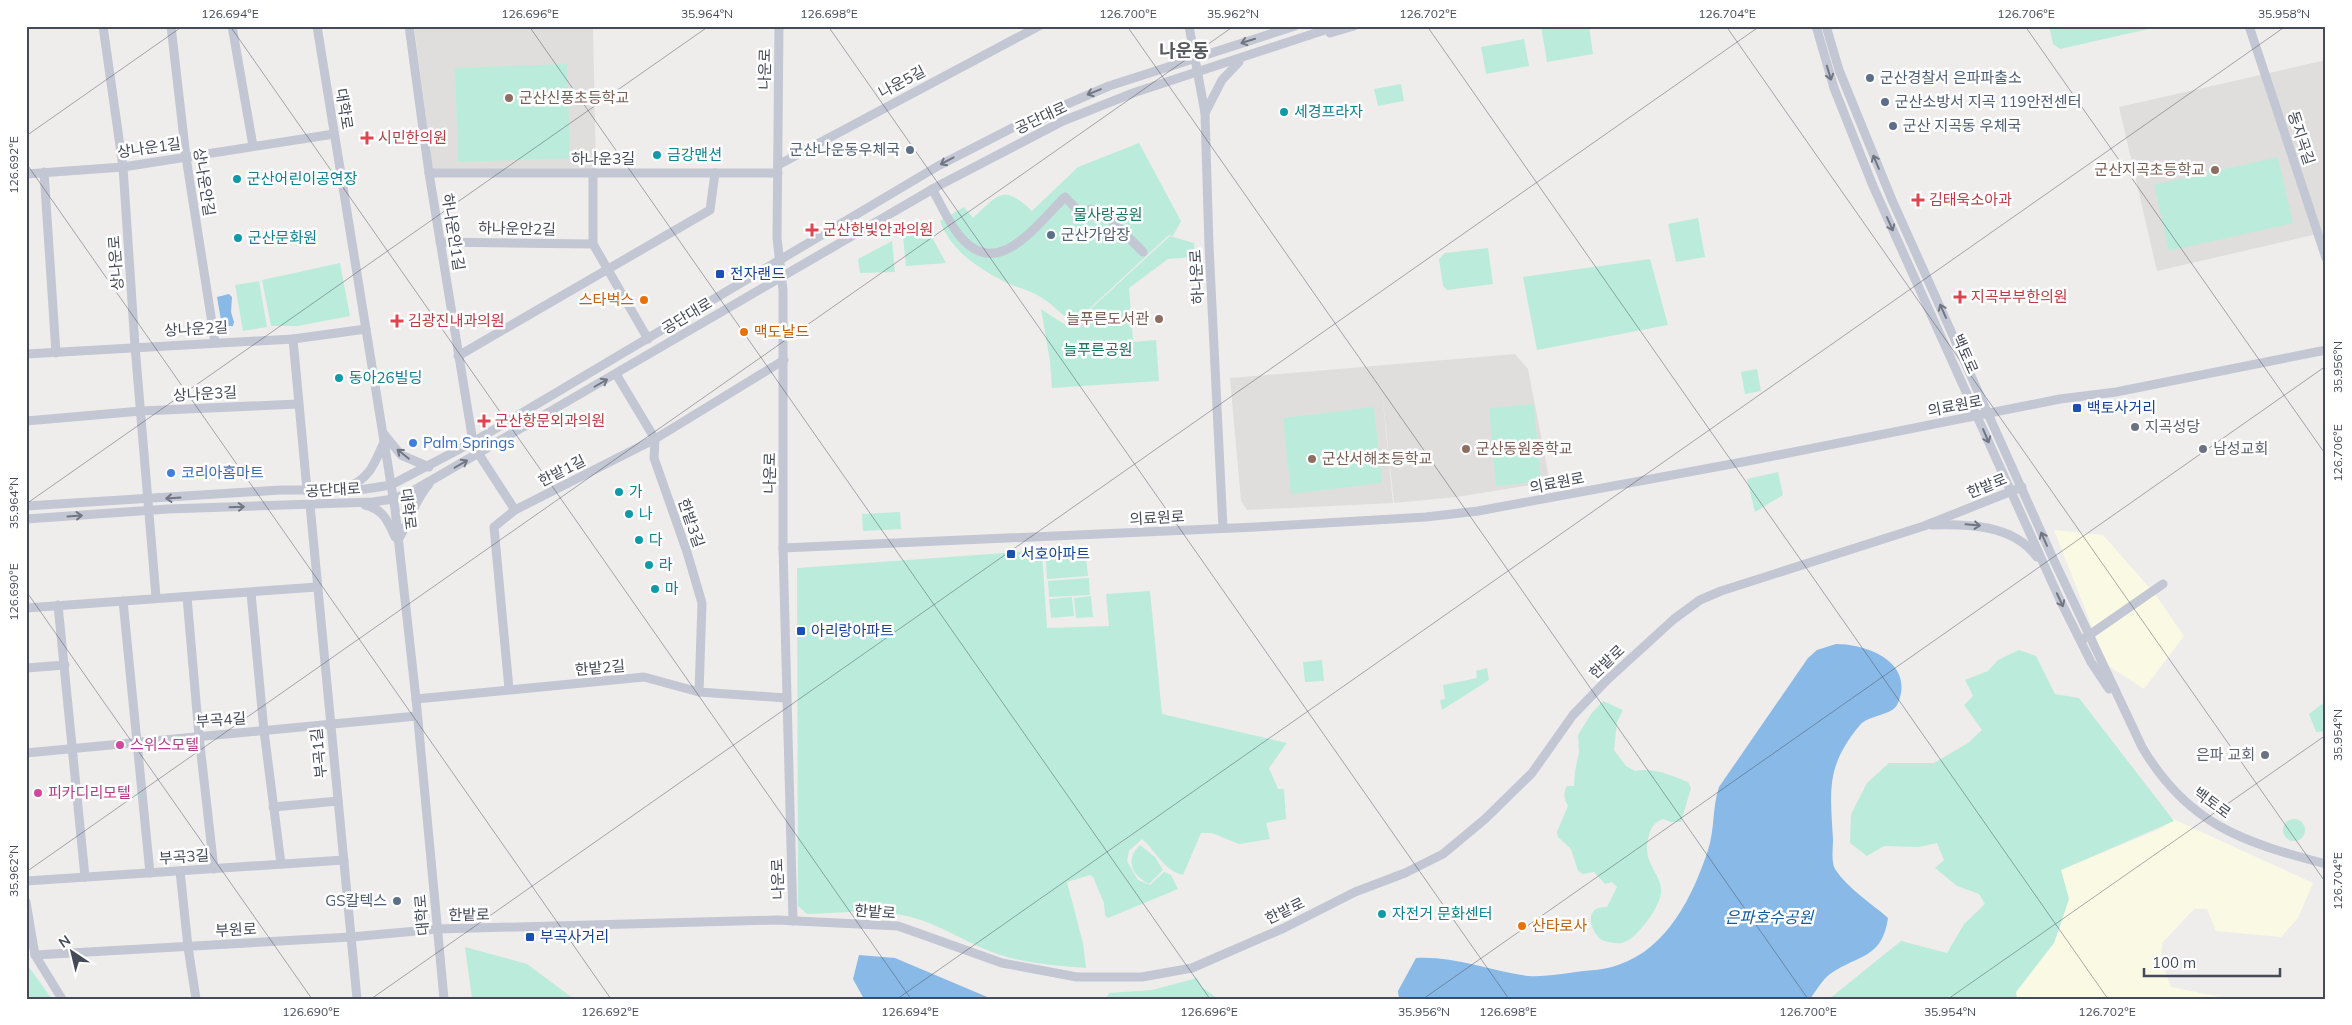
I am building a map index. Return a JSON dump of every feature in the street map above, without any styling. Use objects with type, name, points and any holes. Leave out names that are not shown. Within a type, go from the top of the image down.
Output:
[{"type":"street","name":"상나운로","points":[[102,26],[123,167],[135,346],[156,597]]},
{"type":"street","name":"상나운안길","points":[[171,26],[186,157],[215,342]]},
{"type":"street","points":[[232,26],[253,146]]},
{"type":"street","name":"대학로","points":[[317,26],[342,197],[392,485],[418,716],[444,999]]},
{"type":"street","name":"하나운안1길","points":[[409,26],[429,173],[473,442]]},
{"type":"street","name":"나운로","points":[[779,26],[778,238],[783,276],[783,548],[793,921]]},
{"type":"street","name":"나운5길","points":[[778,169],[1039,26]]},
{"type":"street","name":"하나운로","points":[[1189,26],[1205,113],[1209,246],[1223,528]]},
{"type":"street","points":[[1271,34],[1289,26]]},
{"type":"street","name":"공단대로","points":[[26,506],[306,490],[344,490],[392,485],[473,442],[938,166],[991,138],[1109,86],[1295,26]]},
{"type":"street","name":"공단대로","points":[[26,519],[150,511],[355,503],[393,499],[436,478],[478,454],[932,189],[1064,121],[1134,93],[1248,57],[1336,26]]},
{"type":"street","points":[[1205,113],[1222,80],[1235,65],[1248,57],[1354,26]]},
{"type":"street","name":"백토로","points":[[1816,26],[1834,88],[1852,136],[1978,416],[2010,492],[2080,640],[2123,711],[2142,747],[2164,780],[2203,816],[2218,826],[2261,846],[2326,864]]},
{"type":"street","name":"백토로","points":[[1826,26],[1839,70],[1892,200],[2123,711]]},
{"type":"street","name":"동지곡길","points":[[2249,26],[2326,258]]},
{"type":"street","name":"상나운1길","points":[[26,174],[123,167],[334,134]]},
{"type":"street","name":"하나운3길","points":[[429,173],[715,173],[778,169]]},
{"type":"street","points":[[44,172],[56,353]]},
{"type":"street","points":[[593,173],[593,244],[648,338]]},
{"type":"street","points":[[458,356],[710,210],[715,173]]},
{"type":"street","points":[[932,189],[959,236],[978,252],[996,254],[1012,248],[1064,197],[1082,215],[1091,209],[1106,215],[1143,252]]},
{"type":"street","name":"하나운안2길","points":[[440,242],[593,244]]},
{"type":"street","name":"상나운2길","points":[[26,354],[135,346],[293,339],[366,329]]},
{"type":"street","points":[[293,339],[306,490]]},
{"type":"street","name":"의료원로","points":[[783,548],[1426,517],[1504,507],[2060,399],[2116,392],[2326,350]]},
{"type":"street","name":"한밭1길","points":[[509,689],[494,527],[515,510],[654,439],[784,360]]},
{"type":"street","name":"한밭3길","points":[[616,374],[654,439],[654,458],[688,552],[702,603],[699,692]]},
{"type":"street","name":"상나운3길","points":[[26,420],[140,411],[298,404]]},
{"type":"street","points":[[344,490],[362,482],[374,466],[384,437],[401,455],[429,467]]},
{"type":"street","points":[[478,454],[515,510]]},
{"type":"street","points":[[399,544],[417,500],[436,478]]},
{"type":"street","name":"한밭로","points":[[438,929],[793,921],[898,926],[1002,963],[1077,977],[1142,977],[1192,968],[1284,928],[1355,892],[1405,873],[1442,854],[1485,819],[1532,773],[1573,715],[1606,681],[1674,619],[1700,600],[1721,591],[1924,526],[2022,487]]},
{"type":"street","points":[[355,503],[376,507],[387,519],[399,544]]},
{"type":"street","name":"부곡1길","points":[[310,505],[357,999]]},
{"type":"street","points":[[1924,526],[1974,524],[1985,526],[2026,546],[2046,570]]},
{"type":"street","points":[[2080,640],[2089,636],[2163,584]]},
{"type":"street","points":[[26,608],[156,597],[187,597],[317,587]]},
{"type":"street","points":[[251,593],[264,731],[281,864]]},
{"type":"street","points":[[187,597],[199,736],[214,869]]},
{"type":"street","points":[[123,601],[150,873]]},
{"type":"street","points":[[58,605],[85,877]]},
{"type":"street","points":[[26,668],[65,665]]},
{"type":"street","name":"한밭2길","points":[[416,699],[644,677],[699,692],[786,698]]},
{"type":"street","name":"부곡4길","points":[[26,753],[418,716]]},
{"type":"street","points":[[273,807],[338,802]]},
{"type":"street","name":"부곡3길","points":[[26,881],[344,860]]},
{"type":"street","points":[[180,871],[196,999]]},
{"type":"street","points":[[26,902],[35,955],[62,999]]},
{"type":"street","name":"부원로","points":[[35,955],[350,937],[438,929]]},
{"type":"shaded area","name":"군산신풍초등학교","points":[[414,26],[593,26],[596,169],[433,170]]},
{"type":"shaded area","name":"군산지곡초등학교","points":[[2326,60],[2326,232],[2157,271],[2119,107]]},
{"type":"shaded area","points":[[1515,354],[1528,369],[1550,482],[1457,497],[1394,503],[1381,382],[1393,503],[1247,510],[1241,501],[1230,378]]},
{"type":"shaded area","points":[[2054,530],[2103,535],[2155,594],[2184,636],[2144,689],[2107,665]]},
{"type":"shaded area","points":[[2173,819],[2313,883],[2298,918],[2281,937],[2216,931],[2207,909],[2194,909],[2162,943],[2161,961],[2171,987],[2230,999],[2017,999],[2016,992],[2054,943],[2069,899],[2061,870],[2162,828]]},
{"type":"green space","points":[[1541,26],[1589,26],[1593,54],[1547,62]]},
{"type":"green space","points":[[2049,26],[2152,26],[2153,28],[2060,49],[2053,44]]},
{"type":"green space","points":[[1524,39],[1529,66],[1486,74],[1481,47]]},
{"type":"green space","points":[[567,64],[570,158],[458,162],[455,68]]},
{"type":"green space","points":[[1401,84],[1404,101],[1378,106],[1374,89]]},
{"type":"green space","name":"물사랑공원","points":[[1139,143],[1181,221],[1173,236],[1169,235],[1074,323],[1042,298],[1005,282],[966,258],[951,241],[940,221],[964,207],[973,218],[1001,195],[1014,197],[1032,211],[1078,167]]},
{"type":"green space","points":[[2278,157],[2293,223],[2169,251],[2154,185]]},
{"type":"green space","points":[[1698,218],[1705,257],[1676,262],[1668,224]]},
{"type":"green space","points":[[925,224],[946,263],[906,266],[903,236]]},
{"type":"green space","name":"늘푸른공원","points":[[1170,236],[1194,243],[1195,257],[1168,259],[1129,288],[1133,342],[1156,340],[1159,381],[1052,388],[1050,361],[1041,309],[1070,328]]},
{"type":"green space","points":[[892,241],[895,272],[860,273],[858,259]]},
{"type":"green space","points":[[1488,248],[1493,284],[1447,290],[1443,286],[1439,259],[1445,253]]},
{"type":"green space","points":[[1650,259],[1668,325],[1537,350],[1523,277]]},
{"type":"green space","points":[[340,263],[350,316],[298,326],[271,326],[262,280]]},
{"type":"green space","points":[[259,281],[267,327],[243,331],[235,285]]},
{"type":"green space","points":[[1757,369],[1761,391],[1745,394],[1741,372]]},
{"type":"green space","points":[[1534,404],[1541,482],[1496,486],[1489,408]]},
{"type":"green space","points":[[1374,407],[1382,483],[1291,494],[1283,418]]},
{"type":"green space","points":[[1778,472],[1783,495],[1755,512],[1747,479]]},
{"type":"green space","points":[[900,512],[901,529],[863,531],[862,514]]},
{"type":"green space","points":[[1030,551],[1042,553],[1047,628],[1109,626],[1106,594],[1150,591],[1162,714],[1287,743],[1269,768],[1278,789],[1284,789],[1286,819],[1266,823],[1270,839],[1239,844],[1212,833],[1201,833],[1183,875],[1176,873],[1165,865],[1142,839],[1129,851],[1127,861],[1138,880],[1150,885],[1164,872],[1171,875],[1178,889],[1108,918],[1105,915],[1104,903],[1093,877],[1090,875],[1067,882],[1083,943],[1086,968],[1037,963],[1007,957],[994,953],[929,923],[902,915],[866,912],[807,914],[798,906],[797,568]]},
{"type":"green space","points":[[1086,557],[1088,576],[1047,579],[1046,560]]},
{"type":"green space","points":[[1089,578],[1090,595],[1049,597],[1048,581]]},
{"type":"green space","points":[[1091,596],[1093,617],[1076,618],[1074,598]]},
{"type":"green space","points":[[1072,597],[1074,616],[1051,618],[1049,599]]},
{"type":"green space","points":[[2019,650],[2036,656],[2055,694],[2079,698],[2174,821],[2061,870],[2069,899],[2054,943],[2016,992],[2017,999],[1829,999],[1901,941],[1947,953],[1964,924],[1985,904],[1979,894],[1957,886],[1935,868],[1944,860],[1937,843],[1919,847],[1884,846],[1867,856],[1850,843],[1851,814],[1867,783],[1889,763],[1934,763],[1968,743],[1982,730],[1964,705],[1973,696],[1965,680],[1988,671],[1998,660]]},
{"type":"green space","points":[[1322,660],[1324,681],[1305,682],[1303,662]]},
{"type":"green space","points":[[1487,668],[1489,680],[1442,710],[1440,700],[1445,699],[1443,685],[1477,678],[1476,671]]},
{"type":"green space","points":[[1603,701],[1623,710],[1617,722],[1614,750],[1626,766],[1635,771],[1648,770],[1668,774],[1688,782],[1691,788],[1681,822],[1671,822],[1663,819],[1656,823],[1651,830],[1647,853],[1661,886],[1660,899],[1640,930],[1628,941],[1622,943],[1611,943],[1600,939],[1591,923],[1592,914],[1595,910],[1607,907],[1617,887],[1612,882],[1605,884],[1594,872],[1583,874],[1578,871],[1571,849],[1558,837],[1557,832],[1568,806],[1565,791],[1567,786],[1574,786],[1579,752],[1578,735],[1591,714]]},
{"type":"green space","points":[[2326,701],[2326,731],[2316,732],[2309,714]]},
{"type":"green space","points":[[2294,819],[2302,822],[2305,830],[2302,838],[2294,841],[2286,838],[2283,830],[2286,822]]},
{"type":"green space","points":[[1140,845],[1155,857],[1163,870],[1149,884],[1138,876],[1132,866],[1135,850]]},
{"type":"green space","points":[[465,947],[527,964],[574,999],[472,999]]},
{"type":"green space","points":[[26,963],[52,999],[26,999]]},
{"type":"green space","points":[[1197,978],[1202,987],[1218,999],[1106,999],[1109,993],[1152,990]]},
{"type":"water","points":[[229,294],[232,297],[231,312],[234,322],[233,326],[222,326],[217,297]]},
{"type":"water","name":"은파호수공원","points":[[1836,644],[1861,647],[1874,652],[1894,666],[1900,676],[1901,689],[1898,703],[1886,713],[1864,721],[1860,725],[1841,753],[1836,766],[1831,792],[1835,869],[1853,889],[1888,918],[1880,941],[1868,954],[1830,974],[1810,999],[1399,999],[1398,991],[1416,958],[1444,959],[1514,974],[1540,976],[1613,967],[1651,947],[1676,919],[1695,885],[1710,842],[1719,787],[1808,658],[1817,650]]},
{"type":"water","points":[[859,955],[895,958],[992,999],[864,999],[853,979]]},
{"type":"place","name":"군산경찰서 은파파출소","points":[[1870,78]]},
{"type":"place","name":"군산신풍초등학교","points":[[509,98]]},
{"type":"place","name":"군산소방서 지곡 119안전센터","points":[[1885,102]]},
{"type":"place","name":"세경프라자","points":[[1284,112]]},
{"type":"place","name":"군산 지곡동 우체국","points":[[1893,126]]},
{"type":"place","name":"시민한의원","points":[[367,138]]},
{"type":"place","name":"군산나운동우체국","points":[[910,150]]},
{"type":"place","name":"금강맨션","points":[[657,155]]},
{"type":"place","name":"군산지곡초등학교","points":[[2215,170]]},
{"type":"place","name":"군산어린이공연장","points":[[237,179]]},
{"type":"place","name":"김태욱소아과","points":[[1918,200]]},
{"type":"place","name":"군산한빛안과의원","points":[[812,230]]},
{"type":"place","name":"군산가압장","points":[[1051,235]]},
{"type":"place","name":"군산문화원","points":[[238,238]]},
{"type":"place","name":"전자랜드","points":[[720,274]]},
{"type":"place","name":"지곡부부한의원","points":[[1960,297]]},
{"type":"place","name":"스타벅스","points":[[644,300]]},
{"type":"place","name":"늘푸른도서관","points":[[1159,319]]},
{"type":"place","name":"김광진내과의원","points":[[397,321]]},
{"type":"place","name":"맥도날드","points":[[744,332]]},
{"type":"place","name":"동아26빌딩","points":[[339,378]]},
{"type":"place","name":"백토사거리","points":[[2077,408]]},
{"type":"place","name":"군산항문외과의원","points":[[484,421]]},
{"type":"place","name":"지곡성당","points":[[2135,427]]},
{"type":"place","name":"Palm Springs","points":[[413,443]]},
{"type":"place","name":"군산동원중학교","points":[[1466,449]]},
{"type":"place","name":"남성교회","points":[[2203,449]]},
{"type":"place","name":"군산서해초등학교","points":[[1312,459]]},
{"type":"place","name":"코리아홈마트","points":[[171,473]]},
{"type":"place","name":"가","points":[[619,492]]},
{"type":"place","name":"나","points":[[629,514]]},
{"type":"place","name":"다","points":[[639,540]]},
{"type":"place","name":"서호아파트","points":[[1011,554]]},
{"type":"place","name":"라","points":[[649,565]]},
{"type":"place","name":"마","points":[[655,589]]},
{"type":"place","name":"아리랑아파트","points":[[801,631]]},
{"type":"place","name":"스위스모텔","points":[[120,745]]},
{"type":"place","name":"은파 교회","points":[[2265,755]]},
{"type":"place","name":"피카디리모텔","points":[[38,793]]},
{"type":"place","name":"GS칼텍스","points":[[397,901]]},
{"type":"place","name":"자전거 문화센터","points":[[1382,914]]},
{"type":"place","name":"산타로사","points":[[1522,926]]},
{"type":"place","name":"부곡사거리","points":[[530,937]]},
{"type":"district","name":"나운동","points":[[1184,51]]}]
